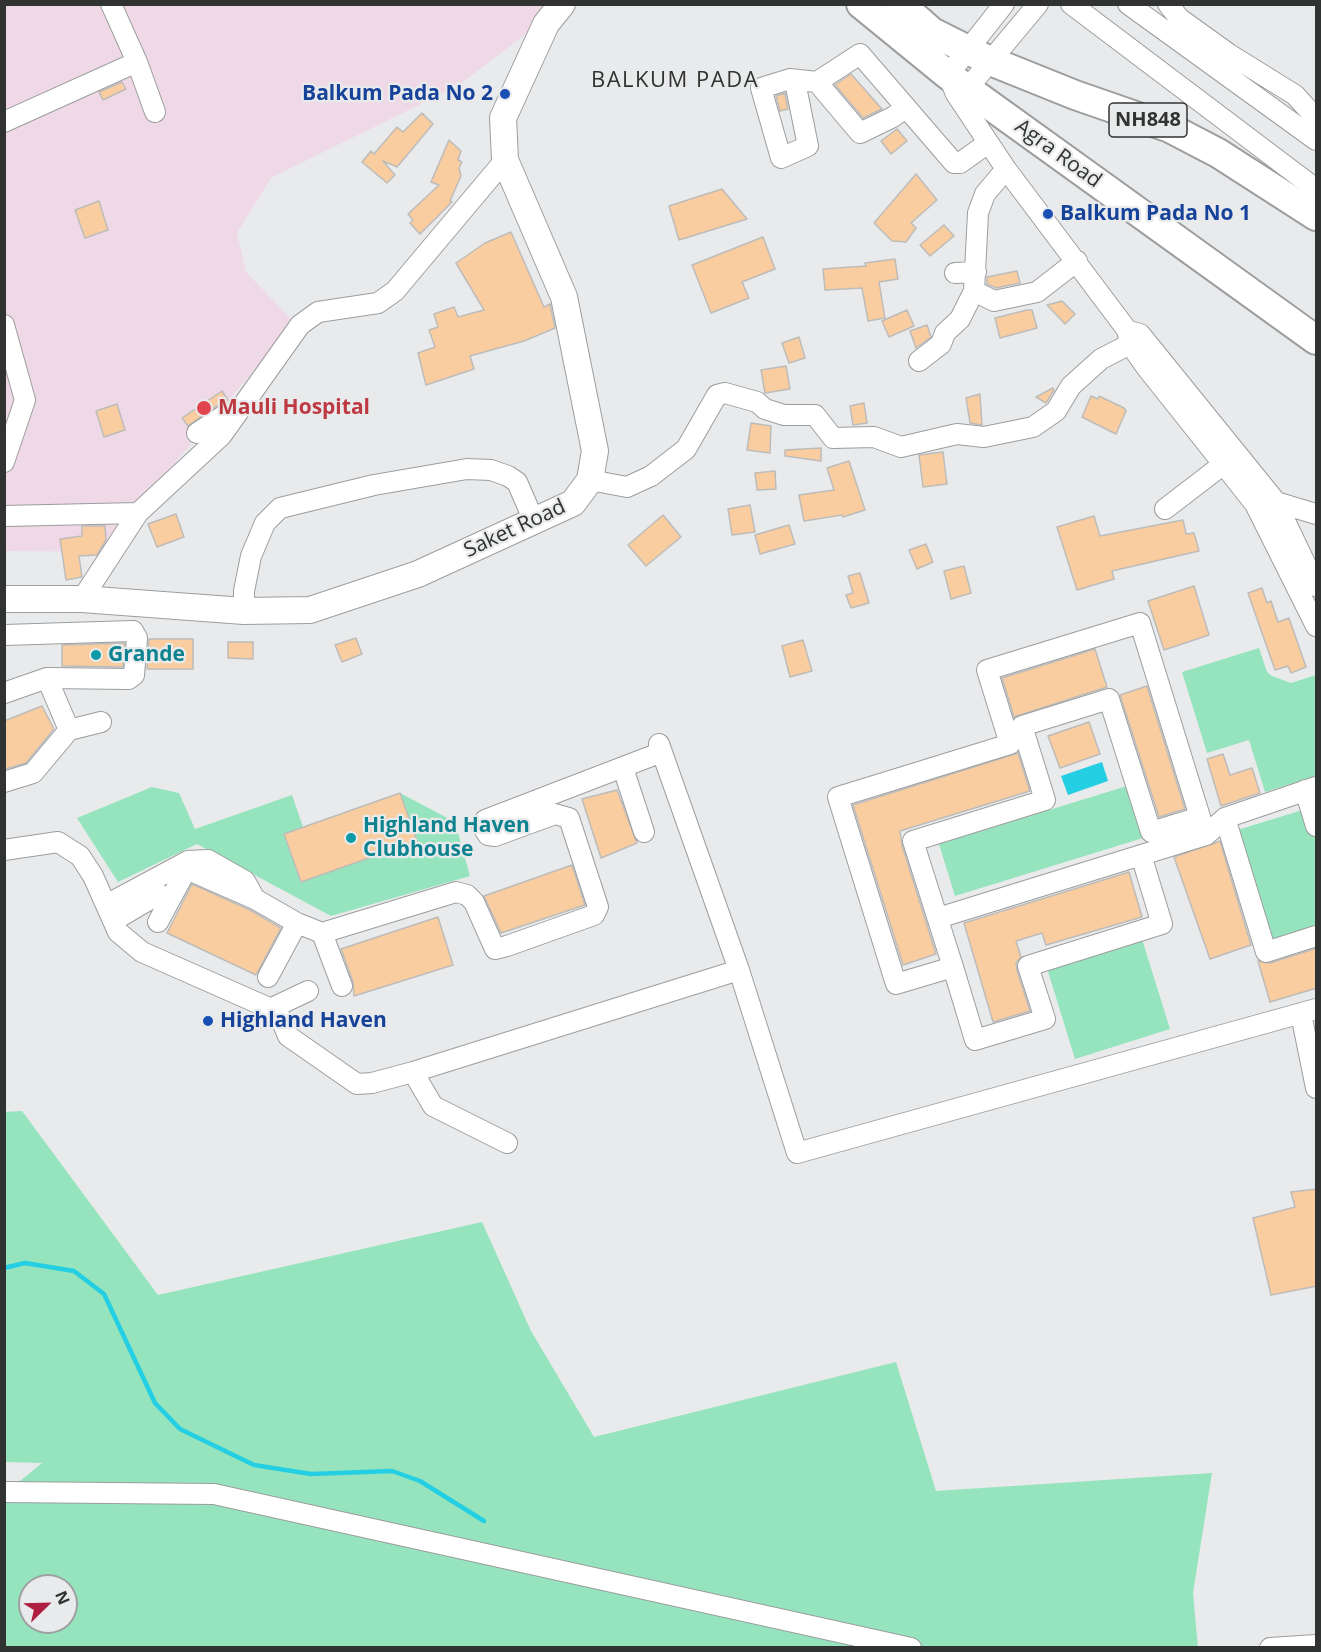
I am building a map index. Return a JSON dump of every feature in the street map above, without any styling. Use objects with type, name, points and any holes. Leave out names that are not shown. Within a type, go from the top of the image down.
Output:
[{"type":"highway","name":"Agra Road","points":[[861,4],[957,86],[1317,340]]},
{"type":"highway","name":"NH848","points":[[900,4],[932,32],[978,55],[1075,95],[1170,128],[1218,153],[1317,216]]},
{"type":"main road","points":[[562,4],[546,24],[503,118],[506,160],[564,297],[595,451],[590,480]]},
{"type":"main road","name":"Saket Road","points":[[4,599],[82,599],[244,611],[310,610],[418,574],[573,502],[590,480]]},
{"type":"street","points":[[111,4],[137,62],[155,112]]},
{"type":"street","points":[[1004,4],[978,55],[957,86],[988,143],[1006,169],[1132,336],[1231,458],[1276,502],[1317,586]]},
{"type":"street","points":[[978,55],[1038,4]]},
{"type":"street","points":[[1071,4],[1317,189]]},
{"type":"street","points":[[1128,4],[1317,140]]},
{"type":"street","points":[[1168,4],[1179,18],[1229,54],[1295,96],[1317,118]]},
{"type":"street","points":[[795,82],[817,82],[860,54],[954,163],[960,163],[988,143]]},
{"type":"street","points":[[4,122],[137,62]]},
{"type":"street","points":[[817,82],[860,133],[883,123],[905,108]]},
{"type":"street","points":[[82,599],[138,513],[225,420],[300,325],[318,312],[378,303],[395,291],[506,160]]},
{"type":"street","points":[[919,361],[941,344],[945,333],[960,319],[974,291],[978,213],[985,194],[1006,169]]},
{"type":"street","points":[[974,291],[994,301],[1037,292],[1077,261]]},
{"type":"street","points":[[955,273],[976,272]]},
{"type":"street","points":[[4,325],[25,400],[4,462]]},
{"type":"street","points":[[590,480],[627,487],[651,476],[686,449],[717,395],[725,393],[757,402],[765,409],[784,415],[815,415],[833,438],[874,437],[901,447],[957,434],[984,437],[1033,427],[1056,411],[1071,386],[1101,359],[1132,336]]},
{"type":"street","points":[[197,434],[225,420]]},
{"type":"street","points":[[1165,509],[1231,458]]},
{"type":"street","points":[[1231,458],[1317,626]]},
{"type":"street","points":[[244,611],[244,591],[251,556],[265,523],[280,508],[374,485],[467,469],[491,470],[517,482],[534,520]]},
{"type":"street","points":[[1276,502],[1317,514]]},
{"type":"street","points":[[4,516],[138,513]]},
{"type":"street","points":[[952,967],[896,984],[838,797],[1010,744],[987,670],[1140,623],[1203,826]]},
{"type":"street","points":[[4,635],[133,631],[137,638],[134,675],[129,679],[47,678],[4,693]]},
{"type":"street","points":[[47,678],[69,730]]},
{"type":"street","points":[[1141,855],[1162,924],[1028,966],[1045,1019],[975,1040],[914,841],[1045,800],[1022,726],[1109,699],[1151,832],[1203,826]]},
{"type":"street","points":[[4,782],[33,773],[69,730],[101,722]]},
{"type":"street","points":[[158,922],[184,872],[191,871],[255,899],[297,923],[322,933],[456,892],[467,895],[474,902],[495,949],[594,915],[598,907],[569,818],[555,814],[495,836],[488,835],[482,825],[485,820],[623,768],[660,748],[739,970],[796,1153],[1309,1012],[1317,1088]]},
{"type":"street","points":[[623,768],[644,832]]},
{"type":"street","points":[[938,918],[1141,855],[1203,826],[1311,789],[1317,826]]},
{"type":"street","points":[[1225,818],[1266,952],[1317,936]]},
{"type":"street","points":[[4,850],[58,842],[80,856],[118,932],[142,952],[280,1014],[288,1036],[357,1084],[372,1083],[413,1072],[739,970]]},
{"type":"street","points":[[109,913],[188,861],[208,860],[245,881],[255,899]]},
{"type":"street","points":[[109,913],[159,894]]},
{"type":"street","points":[[268,977],[297,923]]},
{"type":"street","points":[[322,933],[342,986]]},
{"type":"street","points":[[270,1009],[308,991]]},
{"type":"street","points":[[413,1072],[433,1106],[507,1143]]},
{"type":"street","points":[[4,1492],[214,1494],[911,1647]]},
{"type":"street","points":[[1270,1647],[1317,1645]]},
{"type":"shaded area","points":[[5,5],[547,5],[527,33],[459,85],[271,178],[237,233],[246,272],[295,323],[98,552],[5,551]]},
{"type":"green space","points":[[1259,648],[1267,672],[1272,676],[1291,683],[1316,675],[1316,776],[1265,792],[1249,740],[1207,753],[1182,672]]},
{"type":"green space","points":[[1127,786],[1143,838],[955,896],[939,844]]},
{"type":"green space","points":[[152,787],[179,793],[195,829],[292,795],[303,827],[400,793],[455,822],[470,876],[331,916],[197,844],[118,882],[77,818]]},
{"type":"green space","points":[[1306,809],[1316,841],[1316,930],[1269,945],[1234,831]]},
{"type":"green space","points":[[1141,936],[1170,1029],[1075,1059],[1046,965]]},
{"type":"green space","points":[[22,1111],[158,1295],[482,1222],[531,1331],[594,1437],[896,1362],[936,1491],[1212,1473],[1193,1593],[1198,1648],[5,1647],[4,1494],[42,1463],[5,1462],[4,1112]]},
{"type":"water","points":[[1102,762],[1108,781],[1068,795],[1061,776]]},
{"type":"building","points":[[851,74],[882,109],[863,118],[835,85]]},
{"type":"building","points":[[122,82],[126,89],[103,100],[99,92]]},
{"type":"building","points":[[785,93],[788,109],[780,111],[776,96]]},
{"type":"building","points":[[422,113],[433,124],[397,167],[383,161],[395,175],[387,183],[362,162],[371,151],[374,154],[397,127],[403,132]]},
{"type":"building","points":[[897,129],[907,141],[891,154],[881,141]]},
{"type":"building","points":[[449,140],[461,151],[458,160],[462,162],[459,168],[461,176],[450,201],[452,202],[420,234],[410,223],[413,220],[408,214],[439,185],[431,182]]},
{"type":"building","points":[[916,174],[937,200],[911,223],[916,228],[906,242],[892,241],[874,223]]},
{"type":"building","points":[[722,189],[747,219],[679,240],[669,206]]},
{"type":"building","points":[[99,201],[108,230],[85,238],[75,210]]},
{"type":"building","points":[[944,225],[954,236],[930,256],[920,245]]},
{"type":"building","points":[[511,232],[544,307],[550,304],[555,328],[524,341],[470,356],[474,369],[426,385],[418,353],[435,347],[429,330],[438,327],[434,314],[454,307],[458,317],[484,310],[456,263],[485,243]]},
{"type":"building","points":[[763,237],[775,269],[742,282],[749,298],[711,313],[692,265]]},
{"type":"building","points":[[895,259],[898,279],[879,282],[885,318],[868,321],[862,288],[825,290],[823,269],[866,266],[865,263]]},
{"type":"building","points":[[1017,271],[1020,283],[996,288],[987,284],[987,277]]},
{"type":"building","points":[[1062,301],[1075,314],[1065,324],[1047,305]]},
{"type":"building","points":[[907,310],[914,326],[889,337],[882,321]]},
{"type":"building","points":[[1032,310],[1037,328],[1000,338],[995,318]]},
{"type":"building","points":[[927,325],[931,337],[916,348],[910,331]]},
{"type":"building","points":[[799,337],[805,358],[789,363],[782,343]]},
{"type":"building","points":[[786,366],[790,389],[765,393],[761,370]]},
{"type":"building","points":[[1053,388],[1046,403],[1036,397]]},
{"type":"building","points":[[222,391],[230,403],[216,406],[188,426],[182,418]]},
{"type":"building","points":[[980,394],[982,425],[970,423],[966,398]]},
{"type":"building","points":[[1091,396],[1098,399],[1099,396],[1126,411],[1116,434],[1082,417]]},
{"type":"building","points":[[864,403],[867,423],[853,425],[850,406]]},
{"type":"building","points":[[117,404],[125,430],[104,437],[96,411]]},
{"type":"building","points":[[751,423],[771,426],[770,453],[747,450]]},
{"type":"building","points":[[821,448],[821,461],[785,456],[785,450]]},
{"type":"building","points":[[943,452],[947,484],[923,487],[919,455]]},
{"type":"building","points":[[849,461],[865,510],[843,517],[842,515],[804,521],[799,495],[834,490],[827,468]]},
{"type":"building","points":[[775,471],[776,489],[757,490],[755,473]]},
{"type":"building","points":[[750,505],[755,532],[732,535],[728,509]]},
{"type":"building","points":[[176,514],[184,537],[157,547],[148,524]]},
{"type":"building","points":[[663,515],[681,537],[646,566],[628,545]]},
{"type":"building","points":[[1094,516],[1100,536],[1183,520],[1186,534],[1194,533],[1199,551],[1112,571],[1114,579],[1077,590],[1057,527]]},
{"type":"building","points":[[789,525],[795,544],[760,554],[755,535]]},
{"type":"building","points":[[82,526],[105,526],[106,540],[97,555],[79,556],[82,577],[66,580],[60,539],[82,536]]},
{"type":"building","points":[[926,544],[933,562],[917,569],[909,550]]},
{"type":"building","points":[[964,566],[971,593],[951,599],[944,571]]},
{"type":"building","points":[[860,573],[869,603],[851,608],[846,595],[853,593],[848,576]]},
{"type":"building","points":[[1194,586],[1209,635],[1164,650],[1148,601]]},
{"type":"building","points":[[1262,588],[1267,603],[1271,601],[1278,622],[1289,618],[1306,667],[1291,673],[1288,666],[1275,670],[1248,593]]},
{"type":"building","points":[[356,638],[362,654],[342,662],[335,645]]},
{"type":"building","points":[[149,639],[193,639],[193,669],[147,669]]},
{"type":"building","points":[[803,640],[812,671],[790,677],[782,646]]},
{"type":"building","points":[[228,642],[253,642],[253,659],[228,658]]},
{"type":"building","points":[[125,643],[123,667],[62,666],[62,645]]},
{"type":"building","points":[[1095,649],[1107,687],[1014,717],[1002,678]]},
{"type":"building","points":[[1147,686],[1185,809],[1159,817],[1120,695]]},
{"type":"building","points":[[42,706],[54,729],[26,763],[5,769],[4,721]]},
{"type":"building","points":[[1089,722],[1100,754],[1060,768],[1048,736]]},
{"type":"building","points":[[1018,753],[1030,791],[900,831],[902,845],[936,954],[903,965],[853,805]]},
{"type":"building","points":[[1223,754],[1230,775],[1252,768],[1260,793],[1221,806],[1207,759]]},
{"type":"building","points":[[617,790],[637,843],[601,858],[582,799]]},
{"type":"building","name":"Highland Haven Clubhouse","points":[[400,793],[417,841],[301,882],[284,834]]},
{"type":"building","points":[[1220,841],[1251,945],[1210,959],[1174,857]]},
{"type":"building","points":[[572,865],[585,905],[501,933],[484,896]]},
{"type":"building","points":[[1129,872],[1142,917],[1046,945],[1042,933],[1016,941],[1021,957],[1016,963],[1017,970],[1030,1011],[993,1022],[964,923]]},
{"type":"building","points":[[192,884],[250,910],[281,928],[256,975],[167,933]]},
{"type":"building","points":[[438,917],[453,965],[354,996],[353,982],[341,949]]},
{"type":"building","points":[[1317,948],[1317,988],[1270,1002],[1258,961],[1270,963]]},
{"type":"building","points":[[1317,1189],[1317,1286],[1271,1295],[1253,1218],[1295,1207],[1291,1192]]},
{"type":"waterway","points":[[4,1268],[25,1263],[74,1271],[104,1294],[155,1403],[180,1429],[254,1465],[311,1474],[392,1471],[420,1481],[484,1521]]},
{"type":"place","name":"Balkum Pada No 2","points":[[505,94]]},
{"type":"place","name":"Balkum Pada No 1","points":[[1048,214]]},
{"type":"place","name":"Mauli Hospital","points":[[204,408]]},
{"type":"place","name":"Grande","points":[[96,655]]},
{"type":"place","name":"Highland Haven Clubhouse","points":[[351,838]]},
{"type":"place","name":"Highland Haven","points":[[208,1021]]},
{"type":"district","name":"BALKUM PADA","points":[[675,81]]}]
